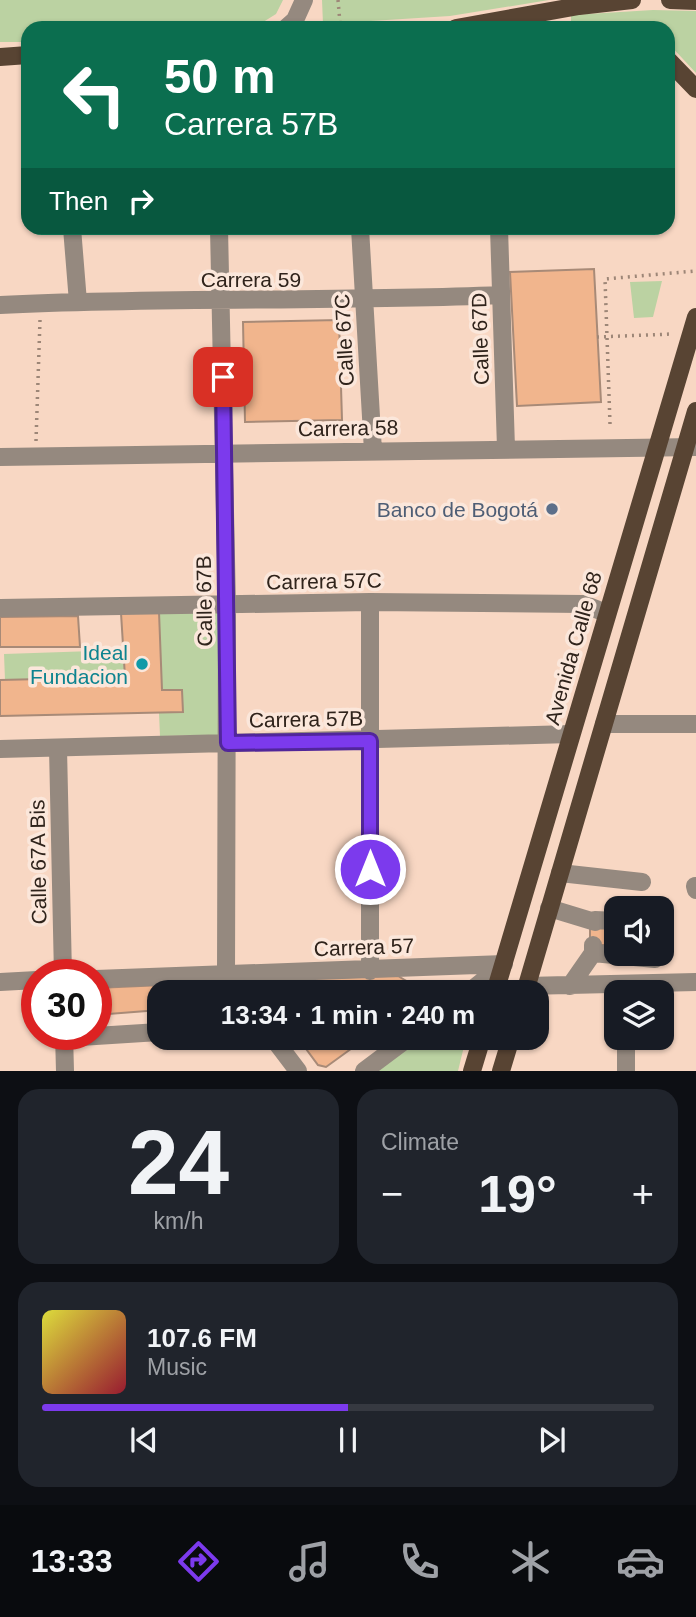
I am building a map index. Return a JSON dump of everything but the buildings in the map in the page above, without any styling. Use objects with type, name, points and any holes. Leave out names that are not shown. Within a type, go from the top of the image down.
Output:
[{"type":"main road","points":[[492,21],[584,3],[632,0]]},
{"type":"main road","points":[[670,0],[696,1]]},
{"type":"main road","points":[[0,57],[21,56]]},
{"type":"main road","points":[[675,67],[696,89]]},
{"type":"main road","name":"Avenida Calle 68","points":[[499,980],[696,317]]},
{"type":"main road","points":[[528,980],[691,447],[696,411]]},
{"type":"main road","points":[[472,1071],[478,1050]]},
{"type":"main road","points":[[501,1071],[507,1050]]},
{"type":"street","points":[[294,21],[304,0]]},
{"type":"street","points":[[73,235],[78,302]]},
{"type":"street","name":"Calle 67B","points":[[219,235],[227,606],[226,975]]},
{"type":"street","name":"Calle 67C","points":[[360,235],[373,451]]},
{"type":"street","name":"Calle 67D","points":[[499,235],[506,448]]},
{"type":"street","name":"Carrera 59","points":[[0,306],[78,302],[364,301],[501,295]]},
{"type":"street","name":"Carrera 58","points":[[0,457],[691,447]]},
{"type":"street","points":[[370,602],[370,971]]},
{"type":"street","name":"Carrera 57C","points":[[0,608],[370,602],[583,604],[606,613]]},
{"type":"street","points":[[604,724],[696,724]]},
{"type":"street","name":"Carrera 57B","points":[[0,749],[571,734]]},
{"type":"street","name":"Calle 67A Bis","points":[[58,748],[63,959]]},
{"type":"street","points":[[560,873],[642,883]]},
{"type":"street","points":[[549,908],[604,921]]},
{"type":"street","points":[[570,986],[593,949],[604,950]]},
{"type":"street","points":[[484,980],[504,964]]},
{"type":"street","name":"Carrera 57","points":[[112,979],[504,964]]},
{"type":"street","points":[[224,980],[226,975]]},
{"type":"street","points":[[226,975],[230,980]]},
{"type":"street","points":[[0,982],[21,981]]},
{"type":"street","points":[[674,983],[696,982]]},
{"type":"street","points":[[549,987],[604,988]]},
{"type":"street","points":[[112,1034],[147,1033]]},
{"type":"street","points":[[64,1050],[65,1071]]},
{"type":"street","points":[[282,1050],[298,1071]]},
{"type":"street","points":[[363,1071],[392,1050]]},
{"type":"street","points":[[626,1050],[626,1071]]},
{"type":"path","points":[[338,0],[340,21]]},
{"type":"path","points":[[610,424],[605,279],[695,271]]},
{"type":"path","points":[[36,457],[40,303]]},
{"type":"path","points":[[597,337],[675,334]]},
{"type":"green space","points":[[0,0],[283,0],[276,14],[265,21],[21,21],[21,42],[0,42]]},
{"type":"green space","points":[[322,0],[549,0],[450,16],[323,21]]},
{"type":"green space","points":[[653,10],[696,11],[696,73],[675,50],[675,21],[571,21],[571,15]]},
{"type":"green space","points":[[662,281],[653,317],[634,318],[630,282]]},
{"type":"green space","points":[[218,609],[222,735],[160,736],[159,713],[183,712],[182,690],[162,690],[159,613]]},
{"type":"green space","points":[[123,650],[125,677],[5,680],[4,654]]},
{"type":"green space","points":[[405,1050],[463,1050],[458,1071],[377,1071]]},
{"type":"place","name":"Banco de Bogotá","points":[[552,509]]},
{"type":"place","name":"Ideal Fundacion","points":[[142,664]]},
{"type":"route","points":[[223,377],[228,743],[370,741],[370,869]]}]
